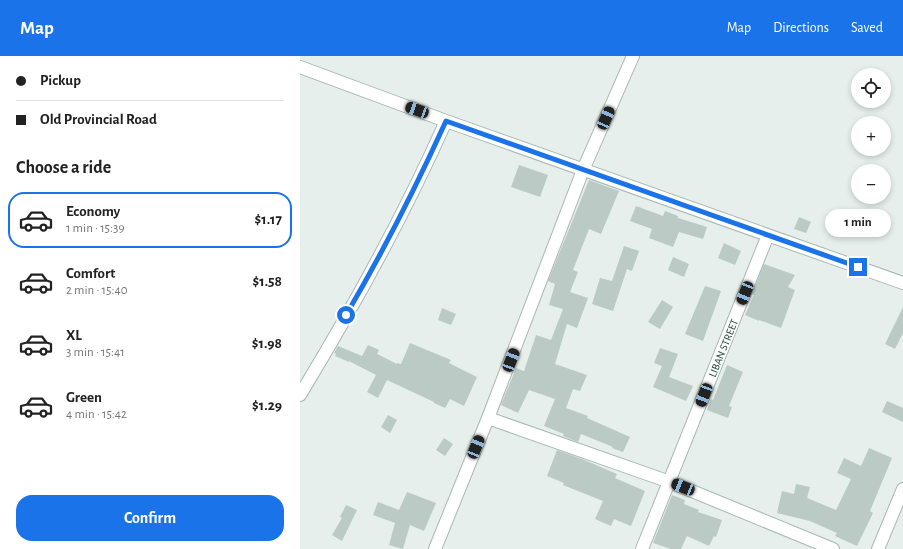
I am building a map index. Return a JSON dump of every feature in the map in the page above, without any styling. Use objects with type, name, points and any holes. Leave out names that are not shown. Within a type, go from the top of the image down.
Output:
[{"type":"street","points":[[435,549],[488,418],[583,170],[633,56]]},
{"type":"street","points":[[300,67],[446,121],[903,283]]},
{"type":"street","points":[[300,395],[383,251],[428,161],[446,121]]},
{"type":"street","name":"LIBAN STREET","points":[[642,549],[768,235]]},
{"type":"street","points":[[488,418],[670,482],[833,549]]},
{"type":"street","points":[[878,549],[903,489]]},
{"type":"building","points":[[519,165],[548,175],[540,197],[511,187]]},
{"type":"building","points":[[589,180],[619,191],[601,234],[589,229],[573,270],[578,272],[570,292],[588,298],[577,328],[567,324],[555,364],[587,375],[580,391],[573,389],[566,408],[588,416],[587,418],[630,437],[623,452],[581,434],[578,442],[563,436],[564,434],[544,426],[555,399],[529,390],[518,413],[501,405],[516,368],[524,371],[536,335],[551,340],[563,309],[549,305],[555,284],[548,281]]},
{"type":"building","points":[[636,206],[663,216],[665,211],[678,216],[678,218],[707,227],[703,239],[679,232],[673,247],[649,238],[652,229],[630,221]]},
{"type":"building","points":[[799,217],[811,222],[806,233],[794,229]]},
{"type":"building","points":[[724,243],[741,251],[735,265],[718,258]]},
{"type":"building","points":[[624,246],[639,251],[632,271],[627,269],[613,311],[592,304],[600,278],[612,281]]},
{"type":"building","points":[[673,257],[689,264],[684,277],[668,270]]},
{"type":"building","points":[[764,264],[795,275],[788,287],[795,290],[781,328],[745,315],[754,295],[752,294]]},
{"type":"building","points":[[705,286],[721,291],[703,341],[685,334]]},
{"type":"building","points":[[662,300],[673,307],[660,329],[648,322]]},
{"type":"building","points":[[903,307],[903,333],[895,349],[885,344]]},
{"type":"building","points":[[442,308],[456,314],[451,325],[438,320]]},
{"type":"building","points":[[410,343],[451,360],[449,363],[477,377],[464,406],[450,399],[445,408],[387,380],[378,398],[367,392],[376,375],[349,361],[335,356],[336,354],[334,353],[338,346],[362,356],[368,345],[379,350],[377,354],[397,364],[401,364]]},
{"type":"building","points":[[660,348],[678,354],[669,377],[693,386],[686,401],[653,387],[662,366],[654,363]]},
{"type":"building","points":[[727,365],[743,372],[729,406],[732,407],[728,418],[707,410],[711,399],[713,400]]},
{"type":"building","points":[[887,401],[903,408],[903,422],[882,412]]},
{"type":"building","points":[[388,415],[397,420],[390,433],[381,427]]},
{"type":"building","points":[[444,438],[453,444],[445,456],[436,450]]},
{"type":"building","points":[[869,448],[892,458],[870,511],[873,513],[857,546],[835,536],[837,533],[810,521],[777,513],[782,491],[794,494],[796,484],[810,487],[807,498],[836,510],[851,479],[837,473],[844,458],[861,466]]},
{"type":"building","points":[[557,450],[617,474],[615,478],[645,491],[631,526],[614,519],[611,526],[595,519],[603,501],[563,485],[564,483],[547,476]]},
{"type":"building","points":[[407,492],[436,503],[424,531],[410,525],[403,549],[389,545],[395,523],[373,515],[378,502],[399,510]]},
{"type":"building","points":[[672,495],[685,500],[684,504],[699,510],[698,512],[722,520],[716,537],[714,536],[709,546],[687,536],[681,549],[671,549],[653,543]]},
{"type":"building","points":[[346,505],[357,510],[342,541],[332,535],[342,518],[340,517]]},
{"type":"route","points":[[346,315],[383,251],[428,161],[446,121],[858,267]]}]
